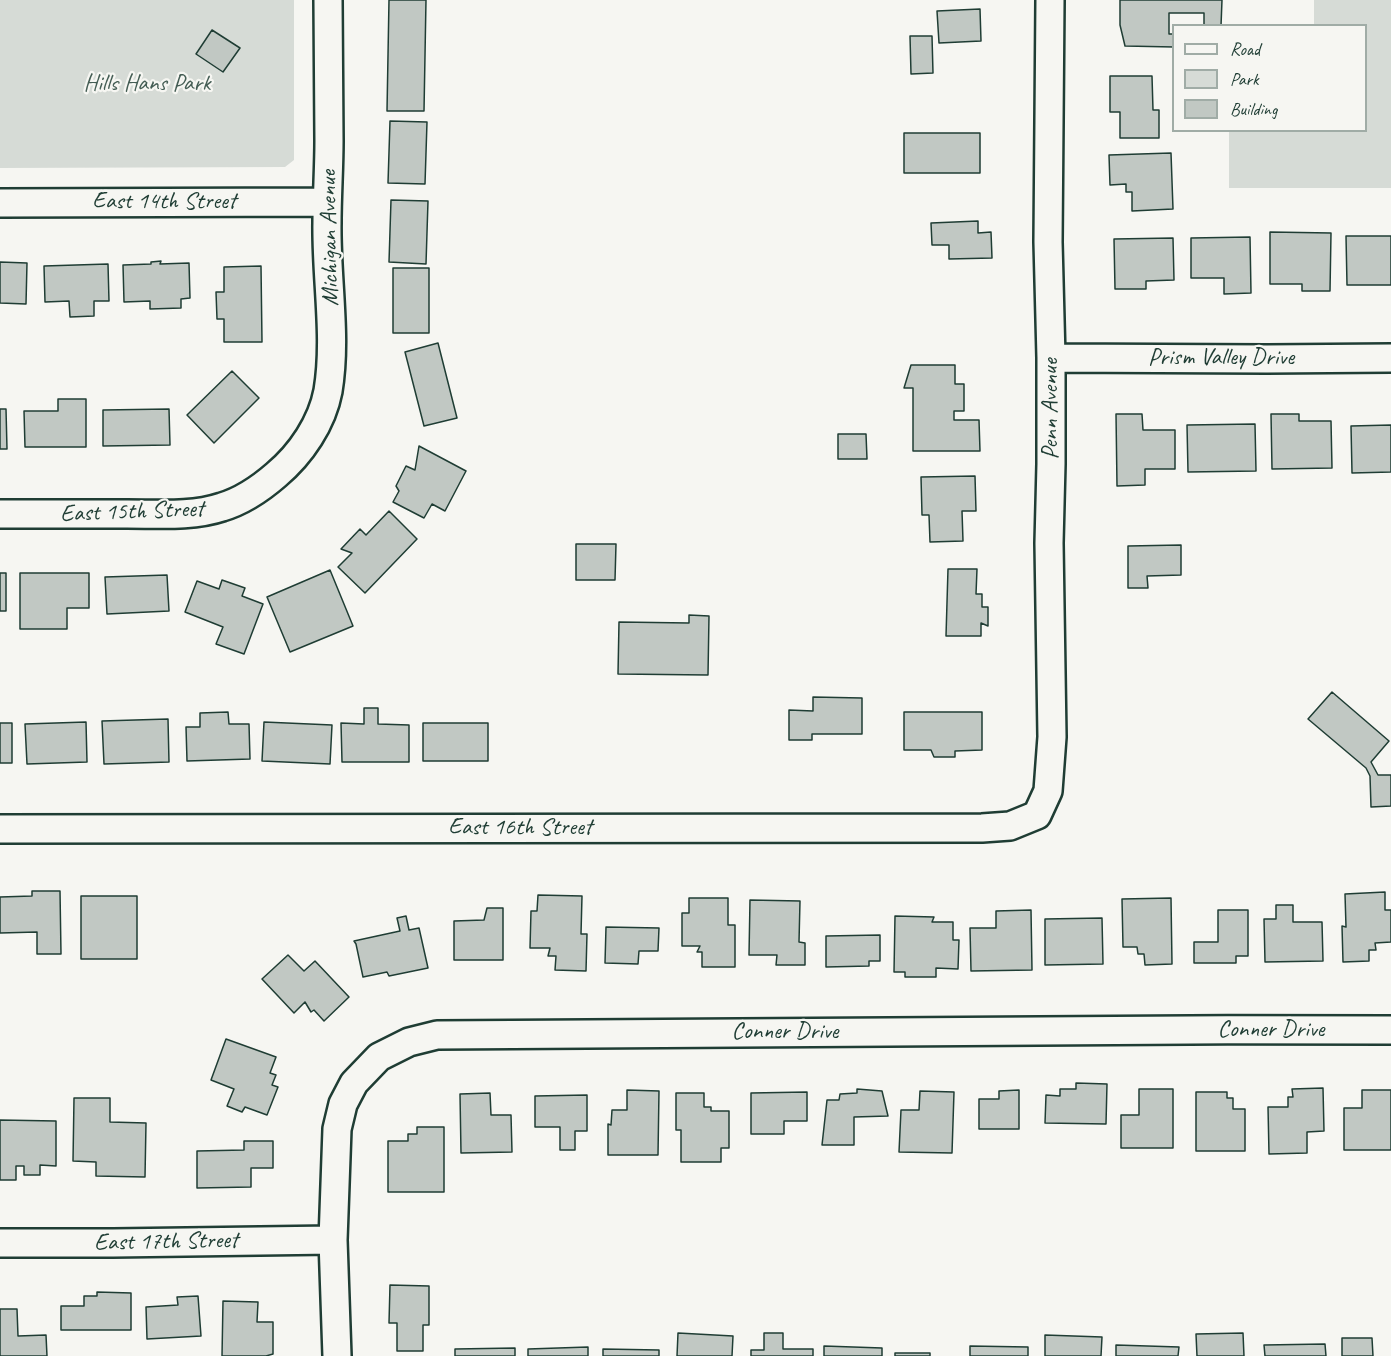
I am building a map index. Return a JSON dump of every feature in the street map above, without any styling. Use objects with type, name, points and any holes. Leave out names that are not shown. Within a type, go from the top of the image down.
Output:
[{"type":"street","name":"Michigan Avenue","points":[[288,465],[319,419],[328,393],[331,324],[327,225],[328,0]]},
{"type":"street","name":"Penn Avenue","points":[[1037,815],[1048,791],[1052,737],[1049,576],[1051,358],[1048,242],[1050,0]]},
{"type":"street","name":"East 14th Street","points":[[0,202],[327,202]]},
{"type":"street","name":"Prism Valley Drive","points":[[1051,358],[1391,358]]},
{"type":"street","name":"East 15th Street","points":[[0,514],[201,513],[245,498],[288,465]]},
{"type":"street","name":"East 16th Street","points":[[0,829],[982,828],[1011,826],[1037,815]]},
{"type":"street","name":"Conner Drive","points":[[337,1356],[333,1240],[337,1129],[343,1104],[354,1083],[380,1057],[409,1042],[437,1035],[1391,1030]]},
{"type":"street","name":"East 17th Street","points":[[0,1243],[333,1240]]},
{"type":"green space","name":"Hills Hans Park","points":[[0,0],[294,0],[294,160],[285,167],[0,168]]},
{"type":"green space","points":[[1314,0],[1391,0],[1391,188],[1229,188],[1229,132],[1367,132],[1367,24],[1314,24]]},
{"type":"building","points":[[389,0],[426,0],[424,111],[387,111]]},
{"type":"building","points":[[1120,0],[1222,0],[1221,24],[1204,24],[1204,13],[1169,13],[1169,34],[1172,34],[1172,47],[1125,46],[1120,25]]},
{"type":"building","points":[[980,9],[981,41],[939,43],[937,11]]},
{"type":"building","points":[[212,30],[240,48],[223,72],[196,54]]},
{"type":"building","points":[[910,36],[932,36],[933,73],[911,74]]},
{"type":"building","points":[[1110,76],[1152,76],[1153,110],[1159,110],[1159,138],[1120,138],[1120,112],[1110,112]]},
{"type":"building","points":[[390,121],[427,122],[425,184],[388,183]]},
{"type":"building","points":[[904,133],[980,133],[980,173],[904,173]]},
{"type":"building","points":[[1171,153],[1173,209],[1132,211],[1132,192],[1126,192],[1126,184],[1110,185],[1109,155]]},
{"type":"building","points":[[391,200],[428,201],[426,264],[389,262]]},
{"type":"building","points":[[978,221],[978,233],[991,232],[992,258],[949,259],[949,245],[932,245],[931,223]]},
{"type":"building","points":[[1270,232],[1331,233],[1330,291],[1302,291],[1302,284],[1270,284]]},
{"type":"building","points":[[1346,236],[1391,236],[1391,285],[1347,285]]},
{"type":"building","points":[[1250,237],[1251,293],[1224,294],[1224,278],[1191,278],[1191,238]]},
{"type":"building","points":[[1173,238],[1174,280],[1146,281],[1146,289],[1115,289],[1114,239]]},
{"type":"building","points":[[161,261],[160,264],[189,263],[190,298],[181,299],[181,308],[150,309],[150,301],[124,302],[123,265],[151,264],[151,262]]},
{"type":"building","points":[[0,262],[27,263],[26,304],[0,303]]},
{"type":"building","points":[[108,264],[109,301],[94,301],[94,316],[70,317],[69,301],[45,302],[44,266]]},
{"type":"building","points":[[261,266],[262,342],[224,342],[224,319],[217,319],[216,292],[224,292],[224,267]]},
{"type":"building","points":[[393,268],[429,268],[429,333],[393,333]]},
{"type":"building","points":[[438,343],[457,418],[424,426],[405,352]]},
{"type":"building","points":[[911,365],[955,365],[955,384],[964,384],[964,411],[954,411],[954,420],[979,420],[980,451],[913,451],[913,388],[904,388]]},
{"type":"building","points":[[232,371],[259,398],[214,443],[187,415]]},
{"type":"building","points":[[58,399],[86,399],[86,447],[25,447],[24,411],[58,411]]},
{"type":"building","points":[[0,409],[6,409],[7,449],[0,449]]},
{"type":"building","points":[[169,409],[170,445],[103,446],[103,410]]},
{"type":"building","points":[[1116,414],[1142,414],[1143,430],[1175,430],[1175,469],[1145,469],[1145,485],[1117,486]]},
{"type":"building","points":[[1271,414],[1299,414],[1299,421],[1331,421],[1332,468],[1272,469]]},
{"type":"building","points":[[1255,424],[1256,471],[1188,472],[1187,425]]},
{"type":"building","points":[[1391,425],[1391,472],[1352,473],[1351,426]]},
{"type":"building","points":[[838,434],[866,434],[867,459],[838,459]]},
{"type":"building","points":[[419,446],[466,471],[445,511],[432,504],[424,518],[393,502],[399,491],[396,486],[406,466],[415,470]]},
{"type":"building","points":[[975,476],[976,511],[962,511],[963,541],[930,542],[929,515],[922,515],[921,477]]},
{"type":"building","points":[[389,511],[417,539],[365,593],[338,567],[352,553],[341,549],[360,529],[366,535]]},
{"type":"building","points":[[576,544],[616,544],[615,580],[576,580]]},
{"type":"building","points":[[1181,545],[1181,575],[1147,576],[1148,588],[1128,588],[1128,546]]},
{"type":"building","points":[[948,569],[977,569],[976,594],[982,594],[982,607],[988,607],[988,626],[981,623],[981,636],[946,636]]},
{"type":"building","points":[[330,570],[353,626],[290,652],[267,597]]},
{"type":"building","points":[[0,573],[6,573],[6,611],[0,611]]},
{"type":"building","points":[[20,573],[89,573],[89,608],[67,608],[67,629],[20,629]]},
{"type":"building","points":[[167,575],[169,611],[107,614],[105,577]]},
{"type":"building","points":[[222,580],[245,588],[242,596],[263,604],[244,654],[216,644],[223,627],[185,612],[197,581],[219,589]]},
{"type":"building","points":[[689,615],[709,616],[708,675],[618,674],[619,622],[689,623]]},
{"type":"building","points":[[1332,692],[1389,741],[1371,762],[1378,775],[1391,775],[1391,806],[1371,807],[1370,776],[1366,768],[1308,719]]},
{"type":"building","points":[[813,697],[862,698],[862,734],[812,734],[812,740],[789,740],[789,710],[813,711]]},
{"type":"building","points":[[364,708],[378,708],[378,724],[409,725],[409,762],[342,762],[341,723],[364,724]]},
{"type":"building","points":[[228,712],[229,724],[249,724],[250,759],[187,761],[186,727],[200,727],[200,713]]},
{"type":"building","points":[[904,712],[982,712],[982,750],[955,751],[955,757],[934,757],[931,750],[904,750]]},
{"type":"building","points":[[168,719],[169,762],[104,764],[102,721]]},
{"type":"building","points":[[86,722],[87,762],[27,764],[25,724]]},
{"type":"building","points":[[264,722],[332,725],[330,764],[262,761]]},
{"type":"building","points":[[0,723],[12,723],[12,763],[0,763]]},
{"type":"building","points":[[423,723],[488,723],[488,761],[423,761]]},
{"type":"building","points":[[32,891],[60,891],[61,954],[37,954],[37,932],[0,933],[0,897],[32,896]]},
{"type":"building","points":[[1385,892],[1385,910],[1391,910],[1391,942],[1375,943],[1376,950],[1369,950],[1369,961],[1343,962],[1342,926],[1346,927],[1345,894]]},
{"type":"building","points":[[538,895],[582,896],[581,934],[587,934],[586,971],[555,970],[556,956],[548,956],[550,948],[530,948],[531,911],[537,911]]},
{"type":"building","points":[[81,896],[137,896],[137,959],[81,959]]},
{"type":"building","points":[[689,898],[728,898],[728,925],[735,925],[735,967],[702,967],[702,952],[697,952],[700,946],[682,946],[682,913],[689,913]]},
{"type":"building","points":[[1171,898],[1172,964],[1145,965],[1144,954],[1138,954],[1137,947],[1123,947],[1122,899]]},
{"type":"building","points":[[750,900],[800,901],[799,942],[805,943],[805,965],[776,965],[777,955],[749,955]]},
{"type":"building","points":[[1276,905],[1293,905],[1293,922],[1322,922],[1323,961],[1265,962],[1264,919],[1276,919]]},
{"type":"building","points":[[487,908],[503,908],[503,960],[454,960],[454,921],[484,920]]},
{"type":"building","points":[[1031,910],[1032,970],[971,971],[970,928],[996,928],[996,911]]},
{"type":"building","points":[[1218,910],[1248,910],[1248,956],[1236,956],[1236,963],[1194,963],[1194,942],[1218,942]]},
{"type":"building","points":[[406,916],[409,930],[419,928],[428,968],[389,976],[387,972],[363,977],[354,941],[400,931],[397,918]]},
{"type":"building","points":[[895,916],[934,917],[932,922],[953,922],[953,940],[959,940],[958,969],[936,968],[936,977],[905,977],[905,972],[894,972]]},
{"type":"building","points":[[1102,918],[1103,964],[1045,965],[1045,919]]},
{"type":"building","points":[[606,927],[659,928],[658,951],[639,951],[638,964],[605,963]]},
{"type":"building","points":[[880,935],[880,961],[869,961],[869,966],[826,967],[826,936]]},
{"type":"building","points":[[288,955],[304,971],[315,961],[349,997],[324,1021],[314,1010],[311,1012],[305,1002],[294,1013],[262,979]]},
{"type":"building","points":[[226,1039],[276,1057],[270,1073],[276,1075],[272,1085],[278,1087],[267,1115],[245,1107],[242,1112],[227,1106],[234,1089],[211,1080]]},
{"type":"building","points":[[1076,1083],[1107,1084],[1106,1124],[1045,1123],[1046,1095],[1060,1096],[1060,1089],[1076,1089]]},
{"type":"building","points":[[1323,1088],[1324,1131],[1307,1132],[1307,1153],[1269,1154],[1268,1107],[1288,1107],[1288,1097],[1293,1097],[1292,1089]]},
{"type":"building","points":[[857,1089],[882,1091],[888,1116],[854,1117],[854,1145],[822,1145],[827,1100],[839,1100],[840,1094],[857,1093]]},
{"type":"building","points":[[1139,1089],[1173,1089],[1173,1148],[1121,1148],[1121,1115],[1139,1115]]},
{"type":"building","points":[[627,1090],[659,1091],[658,1155],[608,1155],[608,1124],[611,1125],[612,1110],[627,1110]]},
{"type":"building","points":[[1019,1090],[1019,1129],[979,1129],[979,1099],[999,1099],[999,1091]]},
{"type":"building","points":[[1362,1090],[1391,1090],[1391,1150],[1344,1150],[1344,1108],[1362,1108]]},
{"type":"building","points":[[920,1091],[954,1092],[952,1153],[899,1152],[901,1110],[919,1110]]},
{"type":"building","points":[[807,1092],[807,1121],[784,1121],[784,1134],[751,1134],[751,1093]]},
{"type":"building","points":[[1196,1092],[1227,1092],[1227,1098],[1233,1098],[1233,1109],[1245,1109],[1245,1151],[1196,1151]]},
{"type":"building","points":[[490,1093],[491,1115],[511,1115],[512,1152],[461,1153],[460,1094]]},
{"type":"building","points":[[676,1093],[704,1093],[704,1107],[711,1107],[711,1111],[729,1111],[729,1148],[721,1148],[721,1162],[681,1162],[681,1130],[676,1130]]},
{"type":"building","points":[[587,1095],[587,1131],[575,1131],[575,1150],[560,1150],[560,1127],[535,1127],[535,1096]]},
{"type":"building","points":[[74,1098],[110,1098],[110,1122],[146,1123],[145,1177],[96,1176],[96,1162],[73,1161]]},
{"type":"building","points":[[0,1120],[56,1121],[56,1166],[40,1165],[40,1175],[24,1175],[24,1166],[16,1166],[16,1180],[0,1180]]},
{"type":"building","points":[[417,1127],[444,1127],[444,1192],[388,1192],[388,1141],[408,1141],[408,1134],[417,1134]]},
{"type":"building","points":[[244,1141],[273,1141],[273,1168],[251,1168],[251,1187],[197,1188],[197,1151],[244,1150]]},
{"type":"building","points":[[390,1285],[429,1286],[429,1325],[423,1325],[423,1351],[397,1351],[397,1323],[389,1323]]},
{"type":"building","points":[[97,1292],[131,1293],[131,1330],[61,1330],[61,1306],[84,1306],[84,1296],[97,1296]]},
{"type":"building","points":[[198,1296],[201,1336],[147,1339],[146,1307],[178,1305],[177,1297]]},
{"type":"building","points":[[223,1301],[258,1302],[257,1322],[273,1322],[273,1354],[222,1356]]},
{"type":"building","points":[[0,1309],[17,1309],[18,1336],[46,1335],[47,1356],[0,1356]]},
{"type":"building","points":[[678,1333],[733,1336],[732,1356],[677,1356]]},
{"type":"building","points":[[764,1333],[783,1333],[783,1349],[813,1349],[813,1356],[751,1356],[751,1350],[764,1350]]},
{"type":"building","points":[[1243,1333],[1244,1356],[1197,1356],[1196,1334]]},
{"type":"building","points":[[1045,1335],[1102,1337],[1101,1356],[1045,1356]]},
{"type":"building","points":[[1342,1338],[1372,1338],[1373,1356],[1342,1356]]},
{"type":"building","points":[[1325,1344],[1326,1356],[1265,1356],[1264,1345]]},
{"type":"building","points":[[1116,1345],[1179,1347],[1178,1356],[1116,1356]]},
{"type":"building","points":[[824,1346],[882,1348],[882,1356],[824,1356]]},
{"type":"building","points":[[970,1346],[1028,1347],[1028,1356],[970,1356]]},
{"type":"building","points":[[588,1347],[588,1356],[528,1356],[528,1349]]},
{"type":"building","points":[[515,1348],[515,1356],[455,1356],[455,1349]]},
{"type":"building","points":[[603,1349],[659,1350],[659,1356],[603,1356]]},
{"type":"building","points":[[895,1353],[930,1353],[930,1356],[895,1356]]}]
